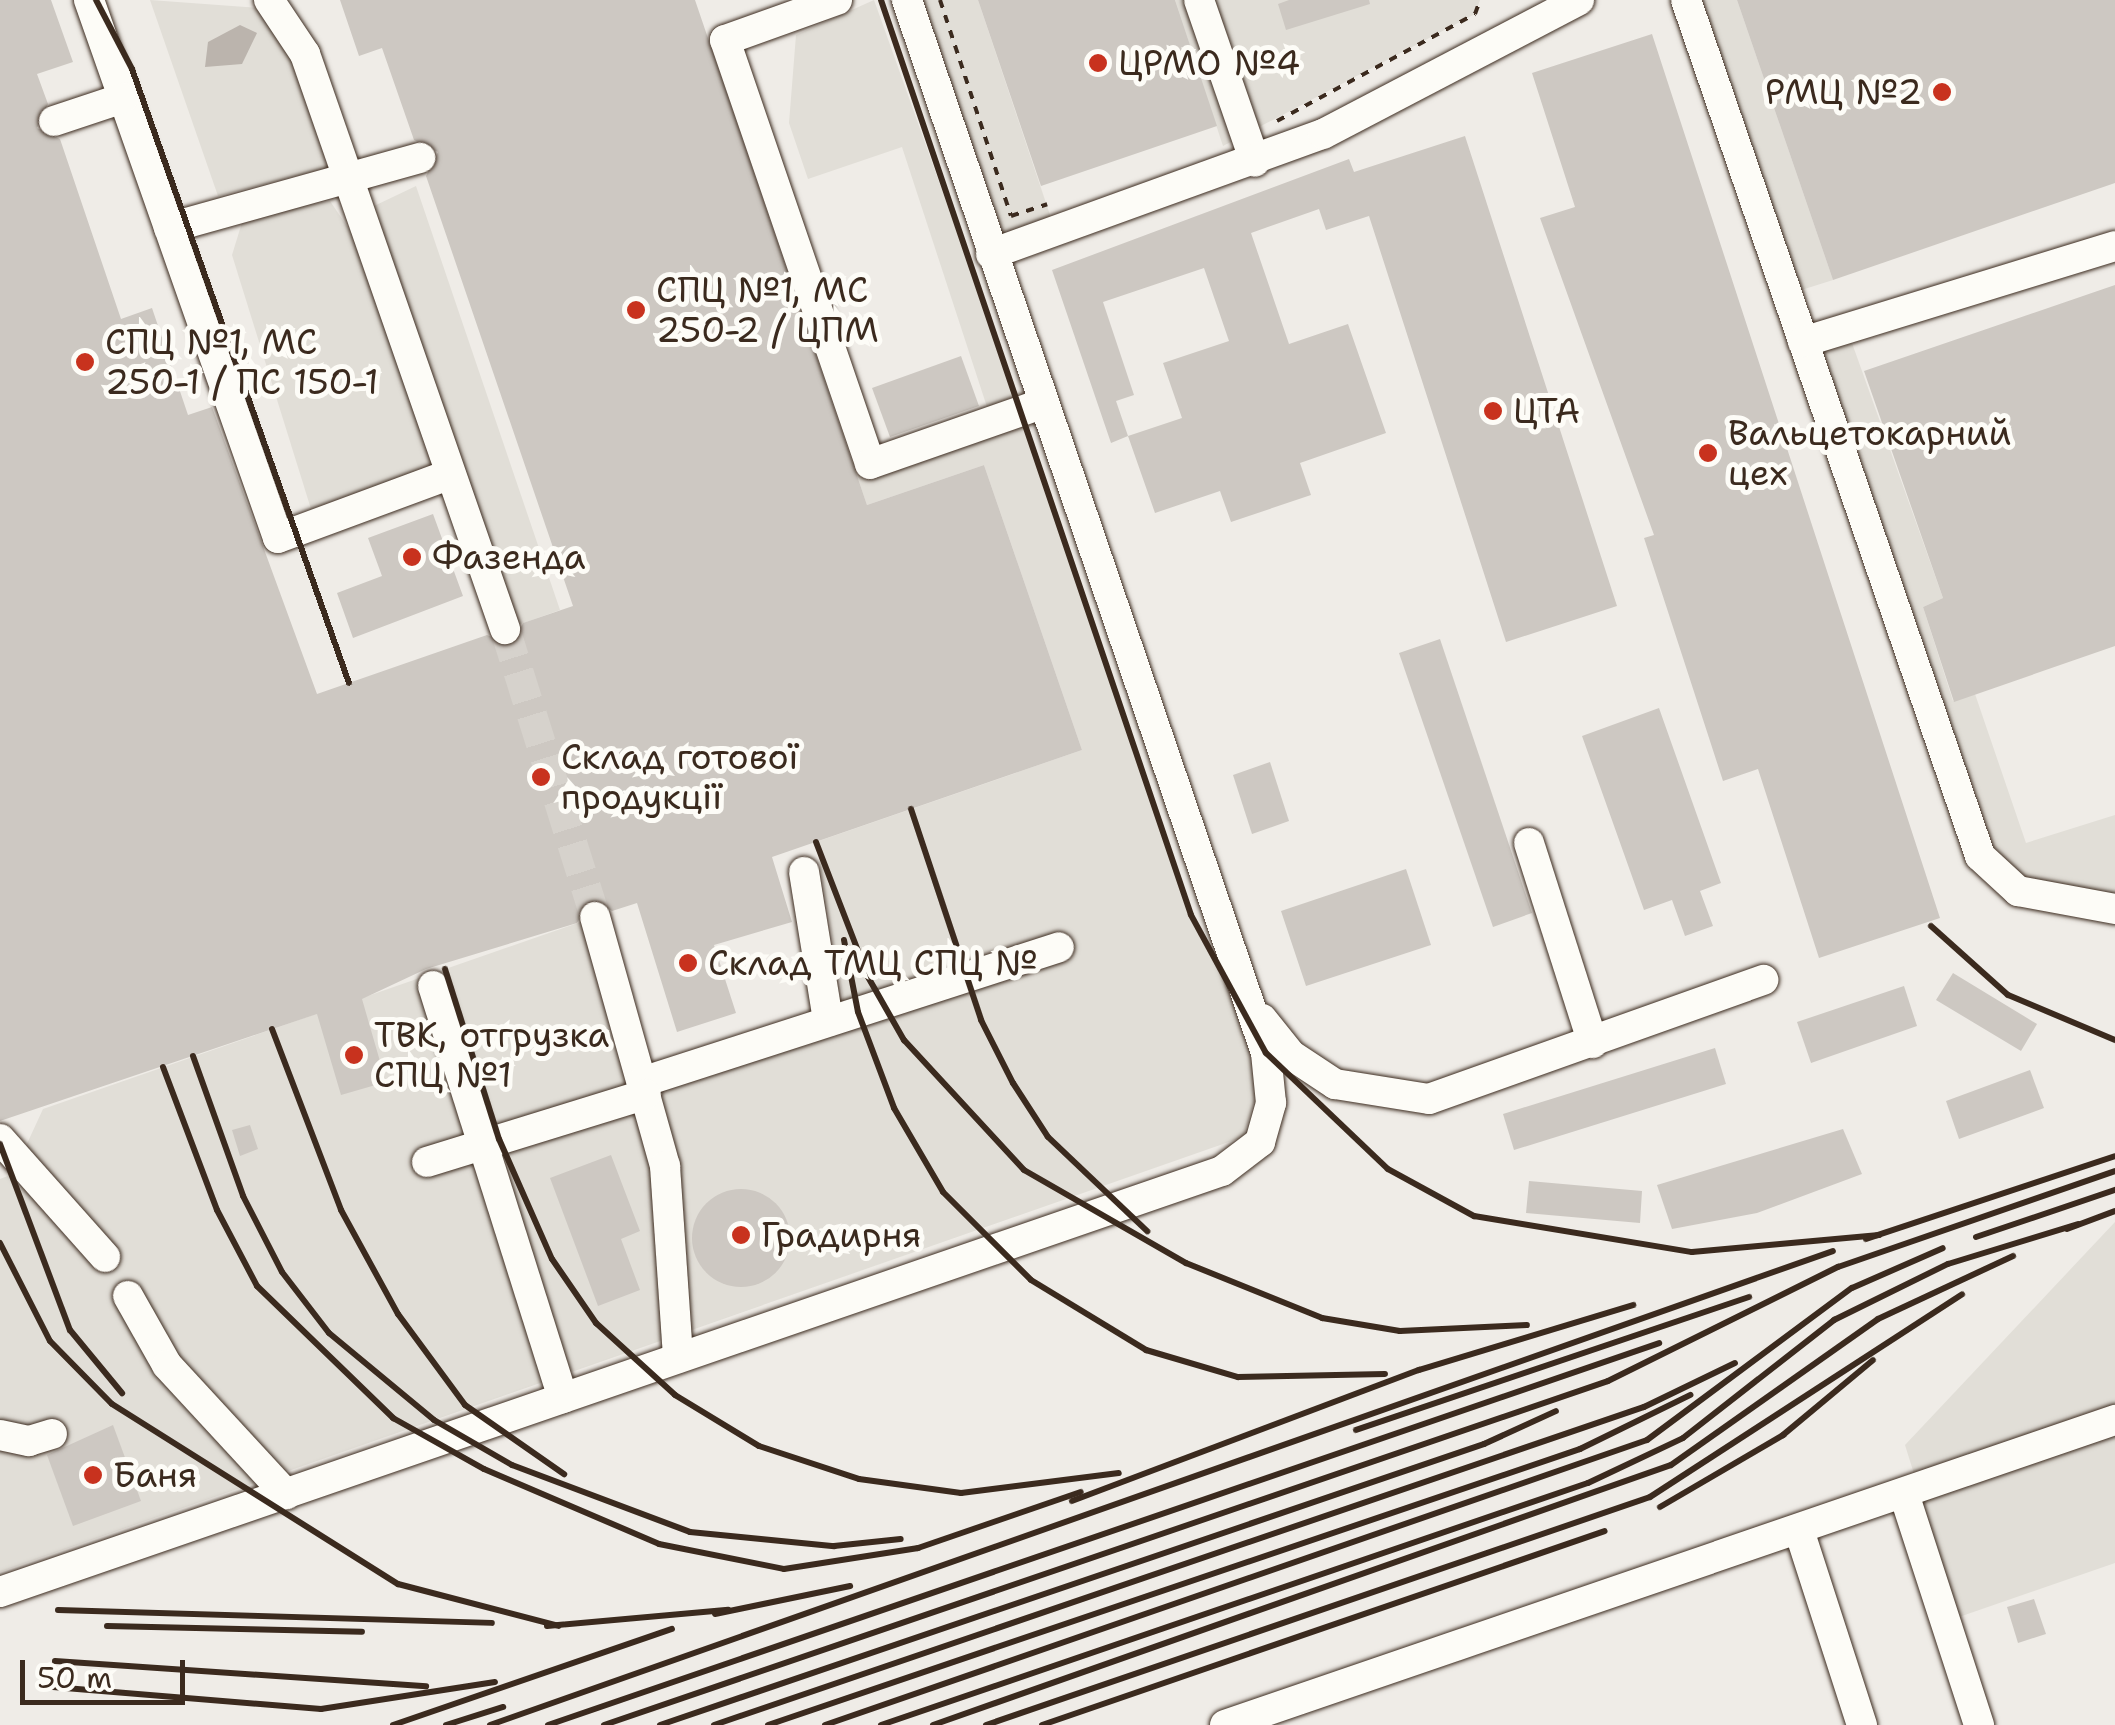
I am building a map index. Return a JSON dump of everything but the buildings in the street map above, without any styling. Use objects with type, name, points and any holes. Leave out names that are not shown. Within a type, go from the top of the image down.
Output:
[{"type":"lane","points":[[90,0],[278,538],[451,474]]},
{"type":"lane","points":[[269,0],[305,54],[505,629]]},
{"type":"lane","points":[[837,0],[725,40],[870,464],[1041,404]]},
{"type":"lane","points":[[0,1592],[1243,1160],[1260,1142],[1271,1103],[1248,1001],[1041,404],[907,0]]},
{"type":"lane","points":[[1199,0],[1250,150]]},
{"type":"lane","points":[[991,254],[1250,150],[1579,0]]},
{"type":"lane","points":[[1686,0],[1980,856],[2018,891],[2115,909]]},
{"type":"lane","points":[[54,121],[123,98]]},
{"type":"lane","points":[[169,228],[349,181],[420,158]]},
{"type":"lane","points":[[1804,342],[2115,246]]},
{"type":"lane","points":[[1530,843],[1593,1044]]},
{"type":"lane","points":[[804,872],[828,1021]]},
{"type":"lane","points":[[594,916],[666,1166],[678,1358]]},
{"type":"lane","points":[[426,1162],[828,1021],[1059,946]]},
{"type":"lane","points":[[1248,1001],[1290,1056],[1371,1096],[1429,1099],[1593,1044],[1763,980]]},
{"type":"lane","points":[[433,986],[563,1398]]},
{"type":"lane","points":[[0,1138],[106,1256]]},
{"type":"lane","points":[[128,1296],[167,1365],[286,1494]]},
{"type":"lane","points":[[1226,1725],[2115,1420]]},
{"type":"lane","points":[[0,1435],[29,1441],[52,1434]]},
{"type":"lane","points":[[1904,1494],[1978,1725]]},
{"type":"lane","points":[[1799,1530],[1862,1725]]},
{"type":"path","points":[[940,0],[1011,216],[1064,198]]},
{"type":"path","points":[[1250,150],[1475,14],[1480,0]]},
{"type":"shaded area","points":[[0,0],[2115,0],[2115,1725],[0,1725]]},
{"type":"shaded area","points":[[150,0],[258,8],[295,61],[328,168],[218,196]]},
{"type":"shaded area","points":[[874,0],[1016,397],[987,407],[902,147],[808,179],[789,123],[796,35]]},
{"type":"shaded area","points":[[907,0],[978,0],[1051,218],[987,240]]},
{"type":"shaded area","points":[[1175,0],[1480,0],[1475,14],[1223,146]]},
{"type":"shaded area","points":[[1693,0],[1737,0],[1833,280],[1792,293]]},
{"type":"shaded area","points":[[240,25],[257,33],[242,64],[205,67],[208,42]]},
{"type":"shaded area","points":[[416,186],[560,610],[518,625],[374,206]]},
{"type":"shaded area","points":[[330,201],[357,241],[433,468],[311,509],[232,255],[244,216]]},
{"type":"shaded area","points":[[1847,329],[1943,598],[1923,607],[1953,701],[1975,694],[2026,843],[2115,815],[2115,894],[2087,904],[1989,872],[1803,342]]},
{"type":"shaded area","points":[[1019,412],[1191,915],[1251,1038],[1260,1083],[1243,1137],[0,1572],[0,1179],[13,1174],[43,1109],[595,917],[643,1081],[846,1016],[816,842],[1082,750],[984,465],[867,505],[852,462]]},
{"type":"shaded area","points":[[2115,1222],[2115,1563],[1959,1617],[1905,1445]]},
{"type":"tunnel","points":[[505,629],[595,917]]},
{"type":"railway","points":[[96,0],[132,69],[349,683]]},
{"type":"railway","points":[[881,0],[1191,915],[1266,1053],[1388,1169],[1474,1216],[1692,1252],[1879,1235]]},
{"type":"railway","points":[[911,809],[981,1020],[1013,1083],[1048,1137],[1147,1231]]},
{"type":"railway","points":[[816,842],[868,977],[904,1040],[1024,1170],[1186,1263],[1322,1318],[1400,1331],[1527,1325]]},
{"type":"railway","points":[[1931,926],[2008,995],[2115,1040]]},
{"type":"railway","points":[[844,940],[858,1012],[894,1108],[943,1192],[1031,1280],[1146,1350],[1238,1377],[1385,1374]]},
{"type":"railway","points":[[445,969],[499,1139],[552,1259],[596,1323],[675,1395],[759,1446],[859,1479],[961,1493],[1119,1473]]},
{"type":"railway","points":[[272,1029],[341,1210],[398,1314],[465,1405],[564,1474]]},
{"type":"railway","points":[[193,1056],[243,1196],[282,1272],[329,1333],[434,1420],[512,1465],[690,1532],[834,1546],[901,1539]]},
{"type":"railway","points":[[163,1067],[217,1210],[257,1286],[393,1418],[484,1469],[659,1544],[784,1569],[918,1548],[1081,1492]]},
{"type":"railway","points":[[0,1144],[70,1330],[122,1393]]},
{"type":"railway","points":[[1866,1239],[2115,1156]]},
{"type":"railway","points":[[604,1725],[1608,1381],[1838,1267],[2115,1171]]},
{"type":"railway","points":[[1976,1237],[2115,1190]]},
{"type":"railway","points":[[2067,1229],[2115,1211]]},
{"type":"railway","points":[[881,1725],[1588,1483],[1683,1438],[1834,1320],[1948,1264],[2078,1224]]},
{"type":"railway","points":[[0,1243],[50,1341],[112,1404],[398,1584],[559,1626]]},
{"type":"railway","points":[[825,1725],[1647,1440],[1852,1288],[1943,1248]]},
{"type":"railway","points":[[490,1725],[1833,1251]]},
{"type":"railway","points":[[933,1725],[1671,1465],[1878,1319],[2013,1256]]},
{"type":"railway","points":[[986,1725],[1650,1497],[1962,1294]]},
{"type":"railway","points":[[1356,1430],[1749,1297]]},
{"type":"railway","points":[[1072,1501],[1419,1370],[1633,1305]]},
{"type":"railway","points":[[548,1725],[1659,1343]]},
{"type":"railway","points":[[1660,1507],[1783,1435],[1873,1360]]},
{"type":"railway","points":[[714,1725],[1644,1407],[1735,1363]]},
{"type":"railway","points":[[768,1725],[1580,1449],[1690,1395]]},
{"type":"railway","points":[[660,1725],[1484,1444],[1556,1411]]},
{"type":"railway","points":[[1042,1725],[1605,1531]]},
{"type":"railway","points":[[715,1614],[850,1586]]},
{"type":"railway","points":[[58,1610],[492,1623]]},
{"type":"railway","points":[[547,1626],[728,1610]]},
{"type":"railway","points":[[107,1626],[362,1632]]},
{"type":"railway","points":[[393,1725],[672,1629]]},
{"type":"railway","points":[[55,1661],[426,1686]]},
{"type":"railway","points":[[53,1687],[321,1709],[495,1682]]},
{"type":"railway","points":[[446,1725],[503,1707]]},
{"type":"place","name":"ЦРМО №4","points":[[1098,63]]},
{"type":"place","name":"РМЦ №2","points":[[1942,92]]},
{"type":"place","name":"СПЦ №1, МС 250-2 / ЦПМ","points":[[636,310]]},
{"type":"place","name":"СПЦ №1, МС 250-1 / ПС 150-1","points":[[85,362]]},
{"type":"place","name":"ЦТА","points":[[1493,411]]},
{"type":"place","name":"Вальцетокарний цех","points":[[1708,453]]},
{"type":"place","name":"Фазенда","points":[[412,557]]},
{"type":"place","name":"Склад готової продукції","points":[[541,777]]},
{"type":"place","name":"Склад ТМЦ СПЦ №","points":[[688,963]]},
{"type":"place","name":"ТВК, отгрузка СПЦ №1","points":[[354,1055]]},
{"type":"place","name":"Градирня","points":[[741,1235]]},
{"type":"place","name":"Баня","points":[[93,1475]]}]
